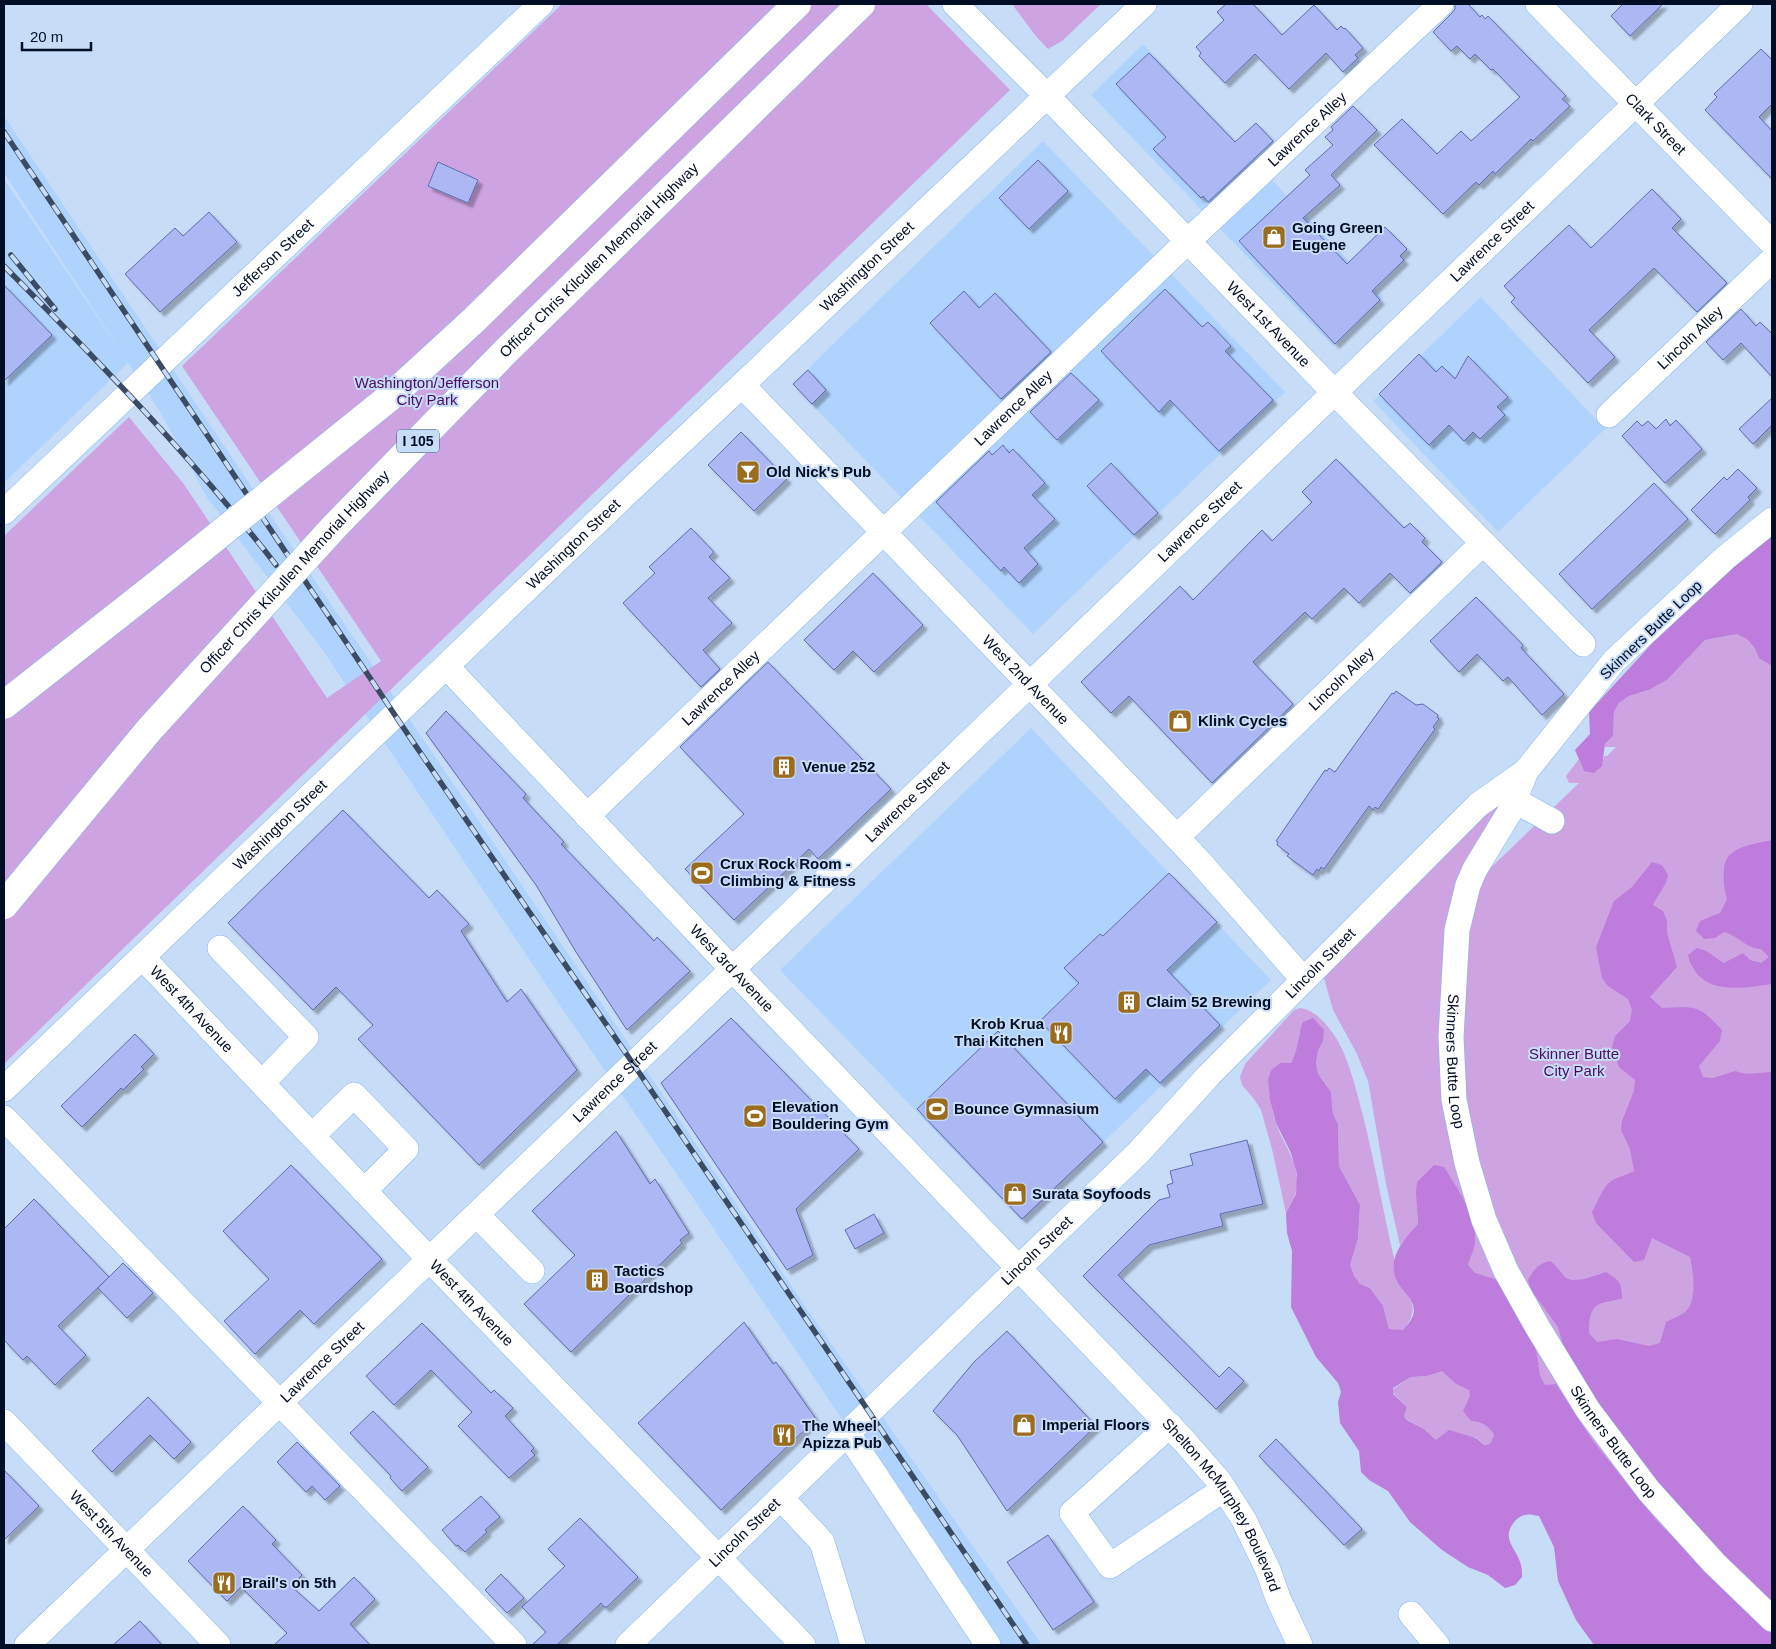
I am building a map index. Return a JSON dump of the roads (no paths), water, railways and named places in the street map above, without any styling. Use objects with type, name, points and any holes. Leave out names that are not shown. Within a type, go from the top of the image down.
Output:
[{"type":"highway","points":[[4,705],[390,397],[481,314],[797,4]]},
{"type":"highway","name":"Officer Chris Kilcullen Memorial Highway","points":[[4,905],[149,730],[335,526],[505,352],[861,4]]},
{"type":"street","name":"Jefferson Street","points":[[4,511],[541,4]]},
{"type":"street","name":"West 1st Avenue","points":[[955,4],[1582,644]]},
{"type":"street","name":"Washington Street","points":[[4,1089],[628,492],[1144,4]]},
{"type":"street","name":"Lawrence Alley","points":[[587,816],[1188,241],[1441,4]]},
{"type":"street","name":"Clark Street","points":[[1538,4],[1772,243]]},
{"type":"street","name":"Lawrence Street","points":[[27,1645],[1637,105],[1740,4]]},
{"type":"street","name":"Lincoln Alley","points":[[1609,414],[1772,260]]},
{"type":"street","name":"West 2nd Avenue","points":[[742,386],[1031,684],[1176,837],[1303,980]]},
{"type":"street","name":"Skinners Butte Loop","points":[[1772,520],[1724,558],[1614,661],[1526,771],[1509,813],[1475,869],[1468,885],[1457,930],[1451,1037],[1454,1100],[1467,1163],[1484,1220],[1506,1271],[1588,1410],[1649,1491],[1714,1563],[1772,1619]]},
{"type":"street","name":"Lincoln Alley","points":[[1176,837],[1483,543]]},
{"type":"street","name":"West 3rd Avenue","points":[[446,666],[733,970],[1020,1269]]},
{"type":"street","name":"Lincoln Street","points":[[628,1645],[1020,1269],[1139,1152],[1210,1074],[1478,805],[1526,771]]},
{"type":"street","points":[[1514,800],[1552,821]]},
{"type":"street","points":[[220,948],[306,1037],[262,1083]]},
{"type":"street","name":"West 4th Avenue","points":[[142,958],[430,1260],[803,1645]]},
{"type":"street","points":[[312,1136],[354,1095],[406,1149],[364,1190]]},
{"type":"street","points":[[4,1118],[514,1645]]},
{"type":"street","points":[[477,1215],[532,1271]]},
{"type":"street","name":"Shelton McMurphey Boulevard","points":[[1020,1269],[1170,1425],[1224,1489],[1244,1520],[1300,1645]]},
{"type":"street","name":"West 5th Avenue","points":[[4,1422],[218,1645]]},
{"type":"street","points":[[1170,1425],[1072,1513],[1110,1566],[1224,1489]]},
{"type":"street","points":[[848,1434],[988,1645]]},
{"type":"street","points":[[781,1498],[822,1542],[852,1645]]},
{"type":"street","points":[[1411,1614],[1437,1645]]},
{"type":"railway","points":[[4,132],[411,739],[1027,1645]]},
{"type":"railway","points":[[11,255],[55,309]]},
{"type":"railway","points":[[4,266],[179,449],[276,565]]},
{"type":"place","name":"Going Green Eugene","points":[[1274,237]]},
{"type":"place","name":"Old Nick's Pub","points":[[748,472]]},
{"type":"place","name":"Klink Cycles","points":[[1180,721]]},
{"type":"place","name":"Venue 252","points":[[784,767]]},
{"type":"place","name":"Crux Rock Room - Climbing & Fitness","points":[[702,873]]},
{"type":"place","name":"Claim 52 Brewing","points":[[1129,1002]]},
{"type":"place","name":"Krob Krua Thai Kitchen","points":[[1061,1033]]},
{"type":"place","name":"Bounce Gymnasium","points":[[937,1109]]},
{"type":"place","name":"Elevation Bouldering Gym","points":[[755,1116]]},
{"type":"place","name":"Surata Soyfoods","points":[[1015,1194]]},
{"type":"place","name":"Tactics Boardshop","points":[[597,1280]]},
{"type":"place","name":"Imperial Floors","points":[[1024,1425]]},
{"type":"place","name":"The Wheel Apizza Pub","points":[[784,1435]]},
{"type":"place","name":"Brail's on 5th","points":[[224,1583]]},
{"type":"park label","name":"Washington/Jefferson City Park","points":[[427,392]]},
{"type":"park label","name":"Skinner Butte City Park","points":[[1574,1062]]}]
